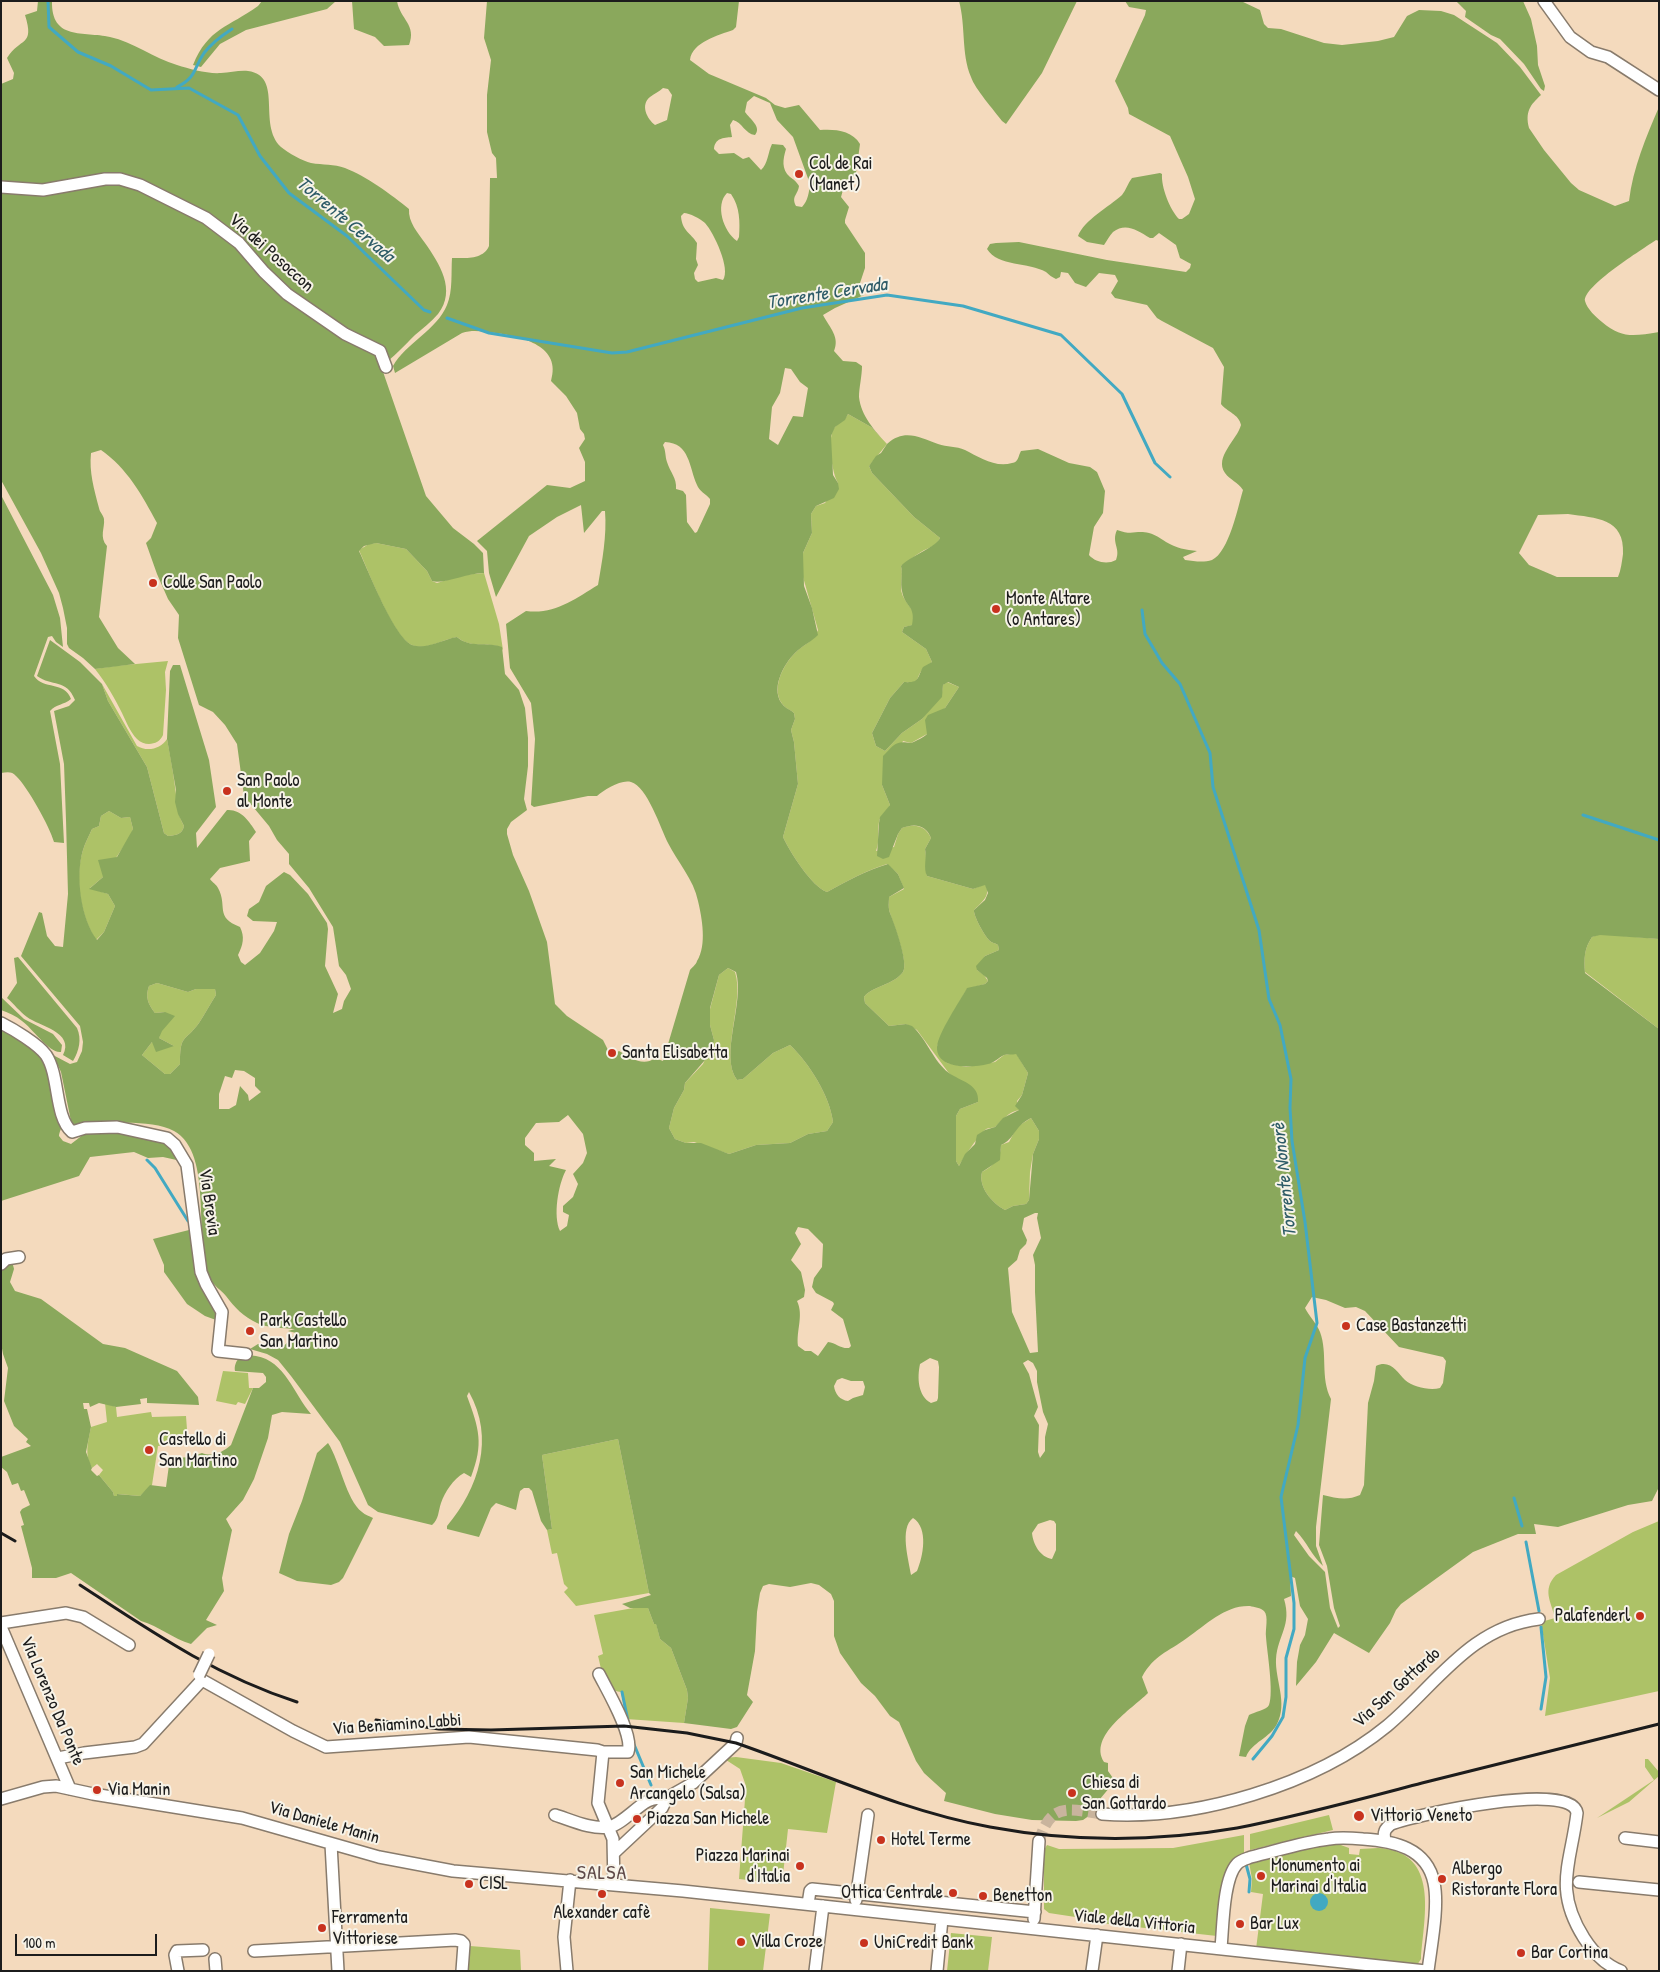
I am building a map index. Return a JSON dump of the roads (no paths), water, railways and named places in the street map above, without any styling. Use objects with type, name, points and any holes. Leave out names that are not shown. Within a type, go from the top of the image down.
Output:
[{"type":"street","points":[[1544,1],[1570,37],[1591,52],[1608,57],[1659,90]]},
{"type":"street","name":"Via dei Posoccon","points":[[1,187],[43,190],[105,179],[120,179],[140,185],[206,218],[239,243],[264,272],[287,294],[345,334],[380,351],[386,368]]},
{"type":"street","name":"Via Brevia","points":[[1,1023],[17,1031],[46,1054],[56,1081],[61,1112],[68,1128],[72,1132],[105,1127],[153,1134],[167,1138],[183,1156],[187,1165],[192,1197],[201,1272],[222,1312],[218,1351],[246,1354]]},
{"type":"street","points":[[1,1264],[6,1259],[19,1257]]},
{"type":"street","points":[[1,1622],[66,1613],[83,1617],[128,1645]]},
{"type":"street","name":"Via San Gottardo","points":[[1102,1814],[1141,1815],[1194,1808],[1265,1790],[1299,1778],[1333,1761],[1386,1726],[1456,1659],[1480,1640],[1518,1622],[1539,1619]]},
{"type":"street","name":"Via Lorenzo Da Ponte","points":[[1,1627],[70,1789]]},
{"type":"street","points":[[182,1700],[199,1675],[210,1653]]},
{"type":"street","points":[[599,1674],[620,1716],[630,1748],[628,1752],[624,1753],[603,1752],[598,1803],[614,1839],[614,1884]]},
{"type":"street","name":"Via Beniamino Labbi","points":[[58,1758],[143,1744],[202,1680],[293,1731],[326,1747],[469,1737],[603,1752]]},
{"type":"street","points":[[663,1800],[688,1786],[702,1775],[717,1759],[736,1744],[737,1738]]},
{"type":"street","name":"Via Daniele Manin","points":[[1,1799],[48,1786],[70,1789],[242,1818],[379,1857],[434,1869],[495,1876],[570,1880]]},
{"type":"street","points":[[555,1815],[586,1824],[609,1827],[624,1819],[651,1798],[658,1797],[663,1800]]},
{"type":"street","points":[[1385,1840],[1385,1828],[1396,1822],[1484,1804],[1526,1799],[1557,1799],[1572,1804],[1577,1812],[1566,1875],[1569,1907],[1576,1926],[1593,1951],[1605,1962],[1621,1971]]},
{"type":"street","points":[[615,1852],[662,1808],[663,1800]]},
{"type":"street","points":[[855,1910],[868,1815]]},
{"type":"street","points":[[1625,1838],[1659,1842]]},
{"type":"street","points":[[1221,1948],[1229,1880],[1234,1868],[1242,1860],[1329,1839],[1385,1840],[1401,1844],[1415,1852],[1425,1863],[1432,1876],[1435,1901],[1427,1971]]},
{"type":"street","points":[[1033,1928],[1039,1841]]},
{"type":"street","points":[[331,1844],[338,1971]]},
{"type":"street","points":[[567,1971],[564,1937],[570,1880]]},
{"type":"street","name":"Viale della Vittoria","points":[[570,1880],[1221,1948],[1352,1967],[1427,1971]]},
{"type":"street","points":[[1579,1882],[1659,1890]]},
{"type":"street","points":[[808,1904],[812,1889],[1035,1912]]},
{"type":"street","points":[[815,1971],[824,1906]]},
{"type":"street","points":[[937,1971],[942,1919]]},
{"type":"street","points":[[1093,1965],[1097,1935]]},
{"type":"street","points":[[254,1951],[455,1940],[461,1941],[464,1944],[462,1971]]},
{"type":"street","points":[[1178,1969],[1182,1944]]},
{"type":"street","points":[[178,1971],[175,1955],[177,1951],[203,1950]]},
{"type":"water","points":[[1315,1893],[1323,1893],[1328,1898],[1326,1909],[1315,1911],[1310,1906],[1310,1898]]},
{"type":"waterway","name":"Torrente Cervada","points":[[48,1],[49,27],[78,52],[111,66],[151,90],[189,88],[238,115],[260,156],[289,193],[347,236],[424,310],[430,312]]},
{"type":"waterway","points":[[177,87],[188,80],[210,46],[232,29]]},
{"type":"waterway","name":"Torrente Cervada","points":[[447,318],[489,333],[612,353],[627,352],[802,308],[887,295],[963,306],[1061,335],[1122,394],[1155,463],[1170,477]]},
{"type":"waterway","name":"Torrente Nonorè","points":[[1142,610],[1145,634],[1162,663],[1180,684],[1210,753],[1213,787],[1259,930],[1269,999],[1280,1025],[1291,1079],[1292,1141],[1305,1222],[1317,1323],[1305,1358],[1298,1425],[1281,1497],[1294,1603],[1294,1629],[1286,1658],[1286,1697],[1283,1717],[1272,1736],[1253,1759]]},
{"type":"waterway","points":[[1583,815],[1659,840]]},
{"type":"waterway","points":[[147,1160],[155,1168],[188,1221]]},
{"type":"waterway","points":[[1514,1498],[1522,1526]]},
{"type":"waterway","points":[[1526,1542],[1539,1611]]},
{"type":"waterway","points":[[1541,1627],[1546,1677],[1541,1709]]},
{"type":"waterway","points":[[622,1692],[628,1721]]},
{"type":"waterway","points":[[633,1742],[651,1785]]},
{"type":"waterway","points":[[1246,1864],[1250,1879],[1249,1892]]},
{"type":"tunnel","points":[[1039,1841],[1044,1828],[1055,1814],[1070,1810],[1102,1814]]},
{"type":"railway","points":[[1,1533],[15,1541]]},
{"type":"railway","points":[[80,1585],[158,1636],[211,1666],[238,1679],[297,1702]]},
{"type":"railway","points":[[376,1720],[439,1729],[491,1730],[624,1726],[687,1733],[736,1743],[893,1801],[957,1820],[1021,1832],[1082,1838],[1144,1838],[1206,1833],[1237,1828],[1330,1807],[1659,1724]]},
{"type":"place","name":"Col de Rai (Manet)","points":[[799,174]]},
{"type":"place","name":"Colle San Paolo","points":[[153,583]]},
{"type":"place","name":"Monte Altare (o Antares)","points":[[996,609]]},
{"type":"place","name":"San Paolo al Monte","points":[[227,791]]},
{"type":"place","name":"Santa Elisabetta","points":[[612,1053]]},
{"type":"place","name":"Case Bastanzetti","points":[[1346,1326]]},
{"type":"place","name":"Park Castello San Martino","points":[[250,1331]]},
{"type":"place","name":"Castello di San Martino","points":[[149,1450]]},
{"type":"place","name":"Palafenderl","points":[[1640,1616]]},
{"type":"place","name":"San Michele Arcangelo (Salsa)","points":[[620,1783]]},
{"type":"place","name":"Via Manin","points":[[97,1790]]},
{"type":"place","name":"Chiesa di San Gottardo","points":[[1072,1793]]},
{"type":"place","name":"Vittorio Veneto","points":[[1359,1816]]},
{"type":"place","name":"Piazza San Michele","points":[[637,1819]]},
{"type":"place","name":"Hotel Terme","points":[[881,1840]]},
{"type":"place","name":"Piazza Marinai d'Italia","points":[[800,1866]]},
{"type":"place","name":"Monumento ai Marinai d'Italia","points":[[1261,1876]]},
{"type":"place","name":"Albergo Ristorante Flora","points":[[1442,1879]]},
{"type":"place","name":"CISL","points":[[469,1884]]},
{"type":"place","name":"Ottica Centrale","points":[[953,1893]]},
{"type":"place","name":"Alexander cafè","points":[[602,1894]]},
{"type":"place","name":"Benetton","points":[[983,1896]]},
{"type":"place","name":"Bar Lux","points":[[1240,1924]]},
{"type":"place","name":"Ferramenta Vittoriese","points":[[322,1928]]},
{"type":"place","name":"Villa Croze","points":[[741,1942]]},
{"type":"place","name":"UniCredit Bank","points":[[864,1943]]},
{"type":"place","name":"Bar Cortina","points":[[1521,1953]]},
{"type":"district","name":"SALSA","points":[[602,1874]]}]
